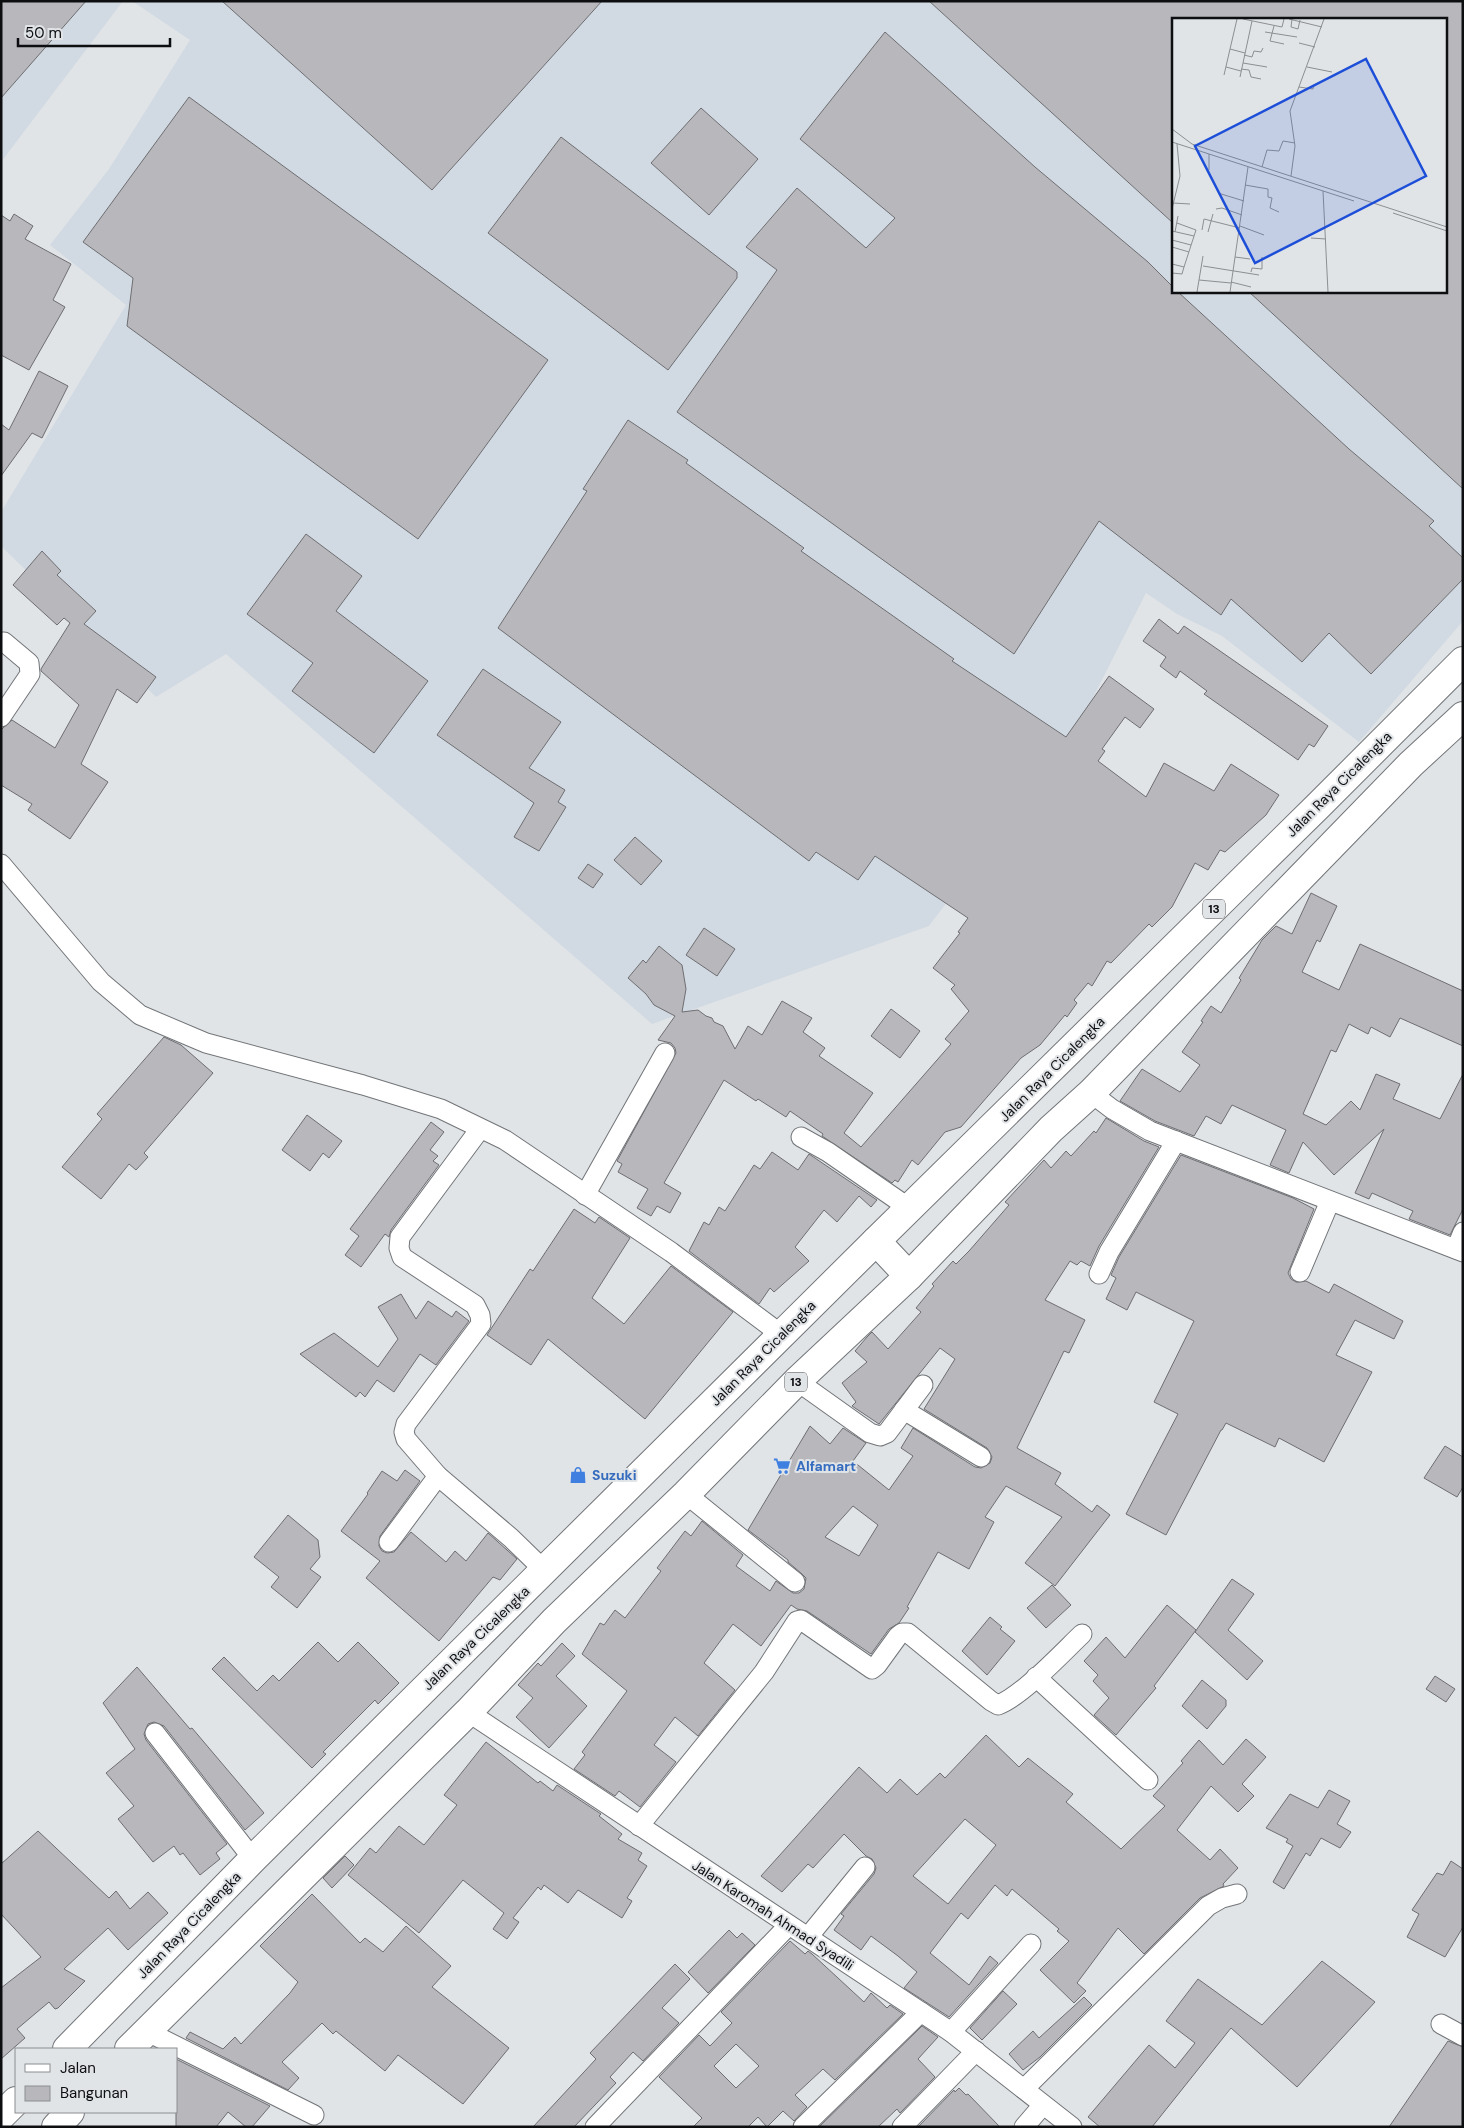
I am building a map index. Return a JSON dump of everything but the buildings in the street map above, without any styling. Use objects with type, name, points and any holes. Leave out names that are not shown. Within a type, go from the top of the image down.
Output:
[{"type":"highway","name":"Jalan Raya Cicalengka","points":[[68,2048],[253,1859],[876,1241],[1320,805],[1463,661]]},
{"type":"highway","name":"13","points":[[138,2040],[468,1712],[554,1621],[686,1494],[797,1381],[909,1276],[1051,1129],[1091,1093],[1411,764],[1463,716]]},
{"type":"highway","points":[[876,1241],[909,1276]]},
{"type":"highway","points":[[1,2116],[15,2102]]},
{"type":"highway","points":[[56,2127],[69,2113]]},
{"type":"street","points":[[1,717],[30,674],[29,664],[4,642]]},
{"type":"street","points":[[1,864],[102,982],[140,1014],[206,1044],[363,1085],[441,1109],[505,1140],[671,1252],[782,1335]]},
{"type":"street","points":[[585,1195],[665,1052]]},
{"type":"street","points":[[1091,1093],[1112,1109],[1136,1123],[1176,1141],[1330,1201],[1460,1244]]},
{"type":"street","points":[[480,1129],[400,1236],[402,1257],[475,1305],[480,1315],[481,1324],[406,1424],[404,1432],[406,1439],[438,1476],[511,1538],[545,1571]]},
{"type":"street","points":[[801,1137],[828,1152],[910,1208]]},
{"type":"street","points":[[1099,1274],[1109,1252],[1176,1141]]},
{"type":"street","points":[[1300,1272],[1330,1201]]},
{"type":"street","points":[[797,1381],[870,1433],[880,1436],[887,1433],[923,1385]]},
{"type":"street","points":[[904,1410],[980,1457]]},
{"type":"street","points":[[389,1542],[438,1476]]},
{"type":"street","points":[[686,1494],[795,1582]]},
{"type":"street","points":[[639,1826],[764,1672],[797,1621],[801,1620],[872,1669],[902,1632],[908,1633],[998,1705],[1005,1702],[1036,1678],[1082,1634]]},
{"type":"street","points":[[1036,1678],[1148,1780]]},
{"type":"street","name":"Jalan Karomah Ahmad Syadili","points":[[468,1712],[951,2032],[1072,2127]]},
{"type":"street","points":[[155,1733],[253,1859]]},
{"type":"street","points":[[808,1937],[866,1867]]},
{"type":"street","points":[[1024,2089],[1208,1906],[1222,1898],[1237,1894]]},
{"type":"street","points":[[595,2127],[789,1925]]},
{"type":"street","points":[[951,2032],[1031,1944]]},
{"type":"street","points":[[803,2127],[921,2012]]},
{"type":"street","points":[[1441,2024],[1463,2036]]},
{"type":"street","points":[[138,2040],[157,2048]]},
{"type":"street","points":[[902,2127],[976,2051]]},
{"type":"street","points":[[178,2057],[314,2115]]},
{"type":"street","points":[[1024,2127],[1043,2105]]},
{"type":"shaded area","points":[[1,1],[123,1],[1,162]]},
{"type":"shaded area","points":[[132,1],[1463,1],[1463,621],[1359,742],[1222,636],[1177,614],[1146,593],[1076,731],[929,926],[652,1024],[226,654],[156,697],[1,546],[1,512],[126,305],[50,245],[109,169],[190,40]]},
{"type":"place","name":"Alfamart","points":[[782,1466]]},
{"type":"place","name":"Suzuki","points":[[578,1475]]}]
